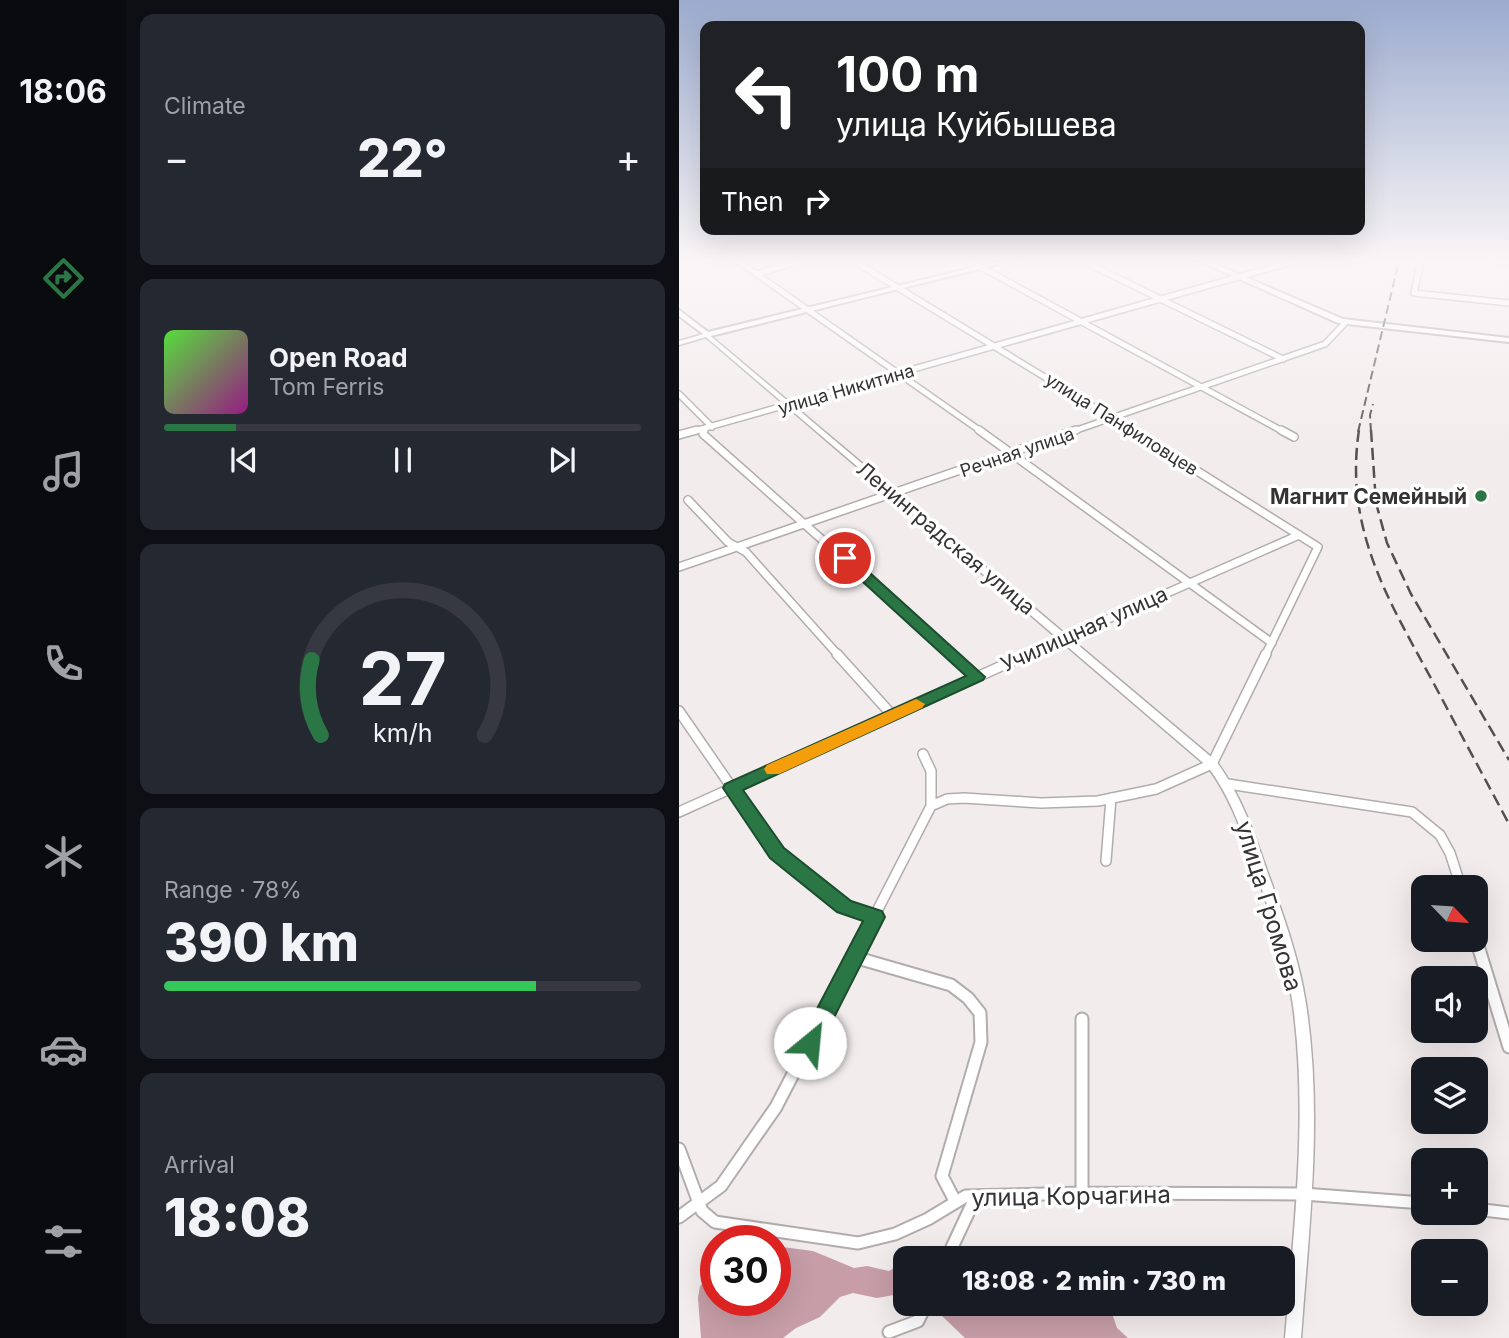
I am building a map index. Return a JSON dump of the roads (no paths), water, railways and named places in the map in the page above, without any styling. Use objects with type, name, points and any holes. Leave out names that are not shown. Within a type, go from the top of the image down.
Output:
[{"type":"main road","name":"Ленинградская улица","points":[[693,323],[707,335]]},
{"type":"main road","points":[[707,335],[756,323]]},
{"type":"main road","points":[[1359,323],[1509,340]]},
{"type":"street","points":[[827,323],[1012,453],[1272,643],[1212,764],[1156,789],[1111,798],[1041,803],[964,798],[947,799],[931,806]]},
{"type":"street","name":"улица Панфиловцев","points":[[959,323],[1318,547],[1272,643]]},
{"type":"street","name":"улица Никитина","points":[[679,435],[790,406],[1075,323]]},
{"type":"street","points":[[1087,323],[1294,437]]},
{"type":"street","points":[[1210,323],[1283,359]]},
{"type":"street","name":"Речная улица","points":[[679,567],[1325,344],[1345,323]]},
{"type":"street","points":[[679,343],[707,335]]},
{"type":"street","name":"Ленинградская улица","points":[[707,335],[1212,764]]},
{"type":"street","points":[[679,394],[708,428],[703,434],[977,677]]},
{"type":"street","points":[[688,500],[736,548],[746,552],[892,715]]},
{"type":"street","name":"Училищная улица","points":[[679,812],[1063,638],[1299,535]]},
{"type":"street","points":[[679,711],[777,853],[844,906],[875,917]]},
{"type":"street","points":[[679,1217],[721,1186],[776,1107],[931,806],[931,771],[923,754]]},
{"type":"street","name":"улица Громова","points":[[1212,764],[1228,783],[1275,907],[1299,1002],[1305,1094],[1303,1194],[1293,1338]]},
{"type":"street","points":[[1228,783],[1412,811],[1428,821],[1449,848],[1457,875]]},
{"type":"street","points":[[1106,861],[1111,798]]},
{"type":"street","points":[[1480,952],[1509,1047]]},
{"type":"street","points":[[854,957],[951,985],[968,998],[980,1013],[981,1042],[942,1176],[955,1201]]},
{"type":"street","points":[[1082,1019],[1082,1193]]},
{"type":"street","points":[[679,1149],[701,1201]]},
{"type":"street","name":"улица Корчагина","points":[[701,1201],[702,1211],[715,1222],[858,1243],[895,1234],[928,1219],[955,1201],[976,1196],[1082,1193],[1303,1194],[1411,1202]]},
{"type":"street","points":[[953,1246],[976,1196]]},
{"type":"street","points":[[1488,1211],[1509,1213]]},
{"type":"street","points":[[889,1332],[918,1321],[920,1316]]},
{"type":"railway","points":[[1358,432],[1384,323]]},
{"type":"railway","points":[[1371,432],[1370,415],[1373,404]]},
{"type":"railway","points":[[1359,430],[1356,466],[1358,499],[1373,562],[1400,622],[1509,824]]},
{"type":"railway","points":[[1371,430],[1376,503],[1387,543],[1411,594],[1509,760]]},
{"type":"place","name":"Магнит Семейный","points":[[1481,496]]}]
